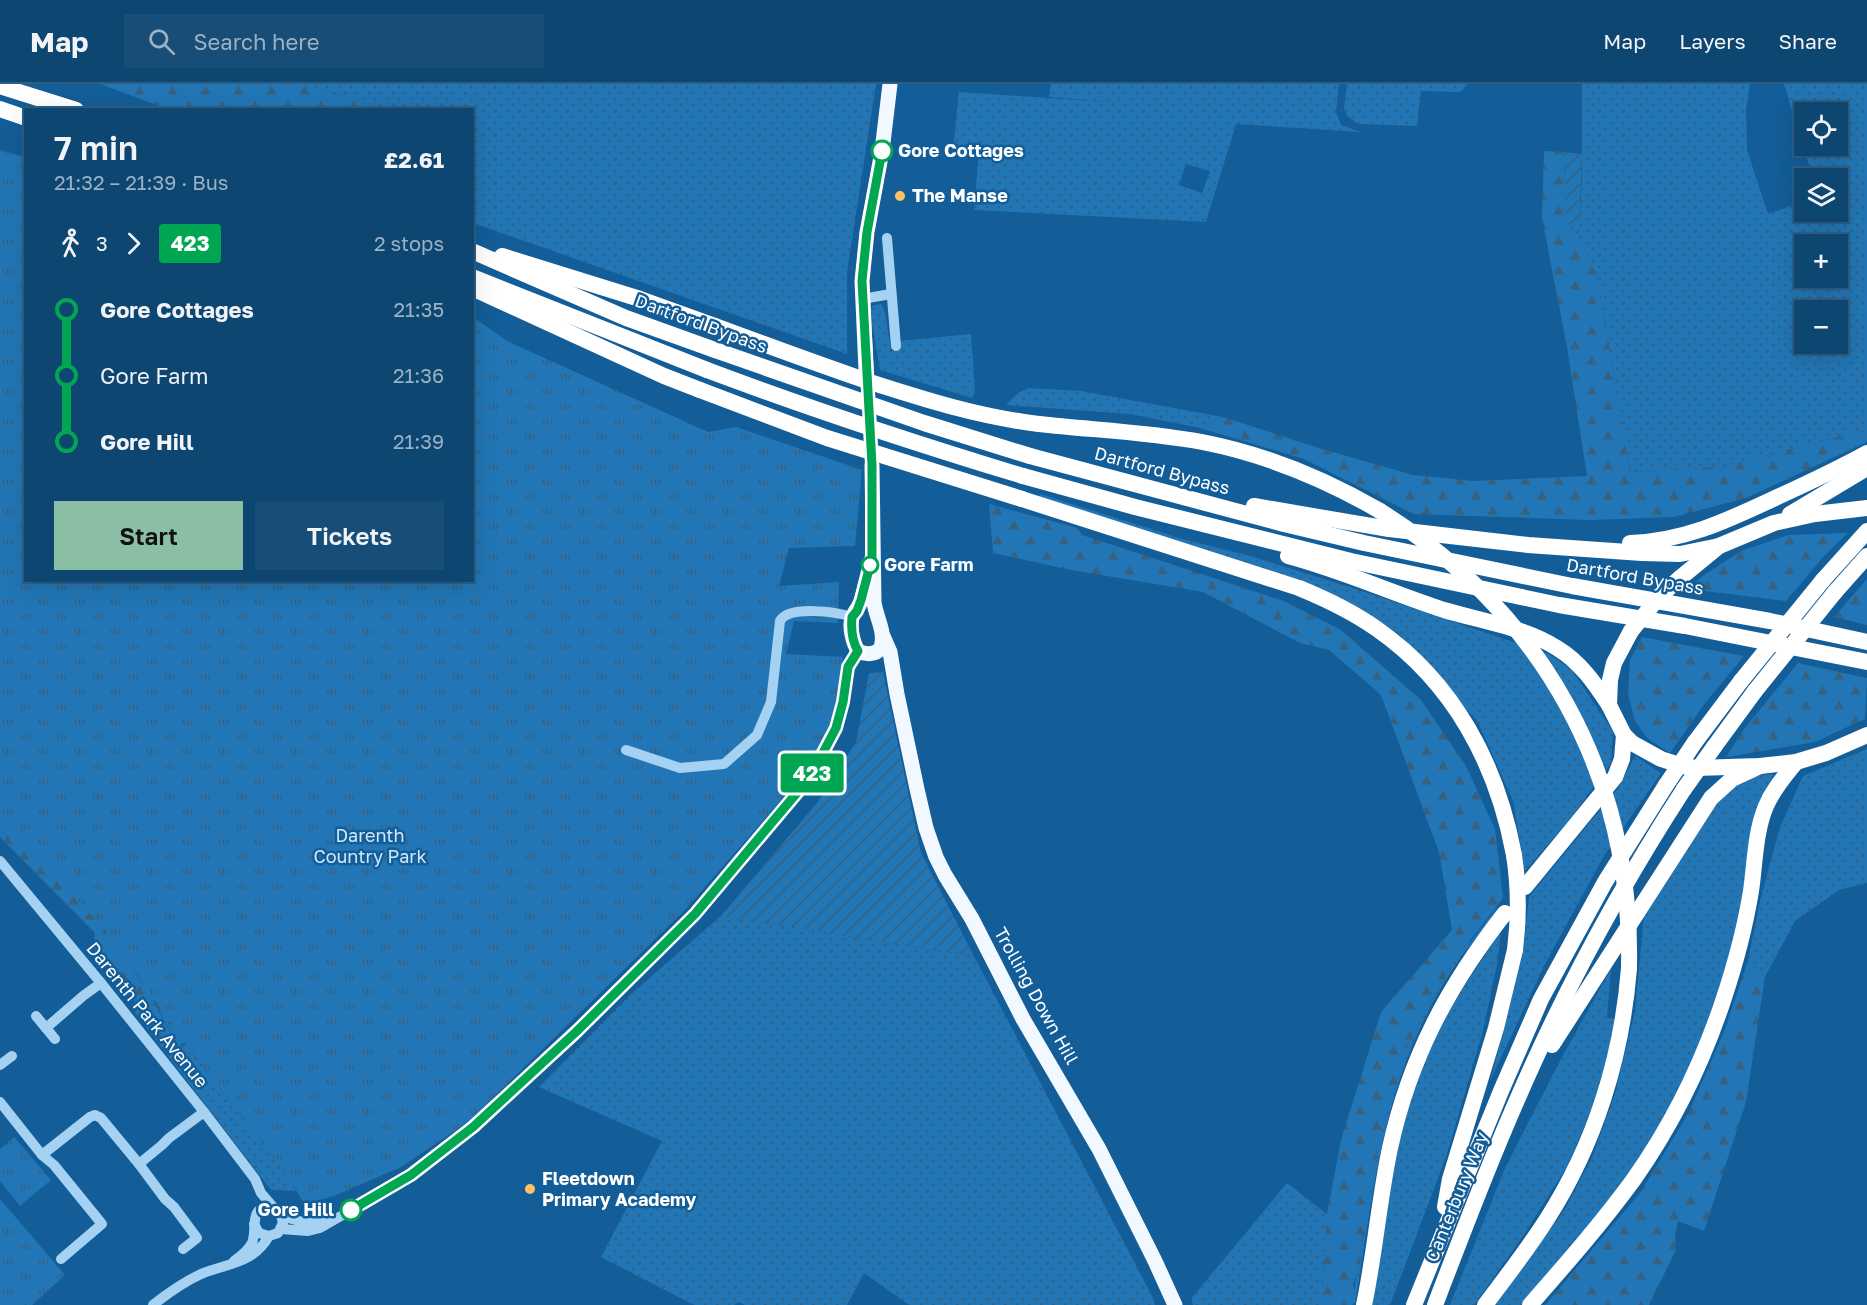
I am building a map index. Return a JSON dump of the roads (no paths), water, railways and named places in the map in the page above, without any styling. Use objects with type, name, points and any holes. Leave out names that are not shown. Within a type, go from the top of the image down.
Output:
[{"type":"highway","points":[[0,86],[70,108]]},
{"type":"highway","points":[[0,109],[24,117]]},
{"type":"highway","points":[[474,251],[640,298],[833,369],[950,408],[1012,421],[1166,436],[1254,455],[1301,472],[1380,511],[1428,543],[1486,595],[1525,640],[1543,667],[1571,714],[1601,782],[1615,829],[1628,912],[1629,968],[1621,1028],[1610,1079],[1584,1150],[1547,1219],[1485,1305]]},
{"type":"highway","name":"Dartford Bypass","points":[[474,251],[626,318],[924,423],[1030,456],[1364,543],[1572,586],[1770,621],[1867,642]]},
{"type":"highway","points":[[474,278],[707,370],[840,417],[1023,476],[1136,507],[1362,563],[1559,604],[1707,630],[1867,662]]},
{"type":"highway","points":[[474,289],[664,376],[827,438],[1299,588],[1359,617],[1377,629],[1425,671],[1444,692],[1475,738],[1490,770],[1502,801],[1514,855],[1518,887],[1515,950],[1496,1028],[1450,1179],[1439,1241]]},
{"type":"highway","points":[[1452,537],[1617,544],[1677,538],[1749,511],[1800,488],[1867,453]]},
{"type":"highway","points":[[1143,487],[1389,529],[1452,537],[1528,545],[1680,554],[1719,546],[1774,523],[1867,468]]},
{"type":"highway","points":[[1136,507],[1247,545],[1298,559],[1429,605],[1507,627],[1554,646],[1576,661],[1592,679],[1609,705],[1623,735],[1622,759],[1615,777],[1525,887]]},
{"type":"highway","points":[[1774,523],[1815,514],[1867,508]]},
{"type":"highway","points":[[1515,1104],[1549,1029],[1637,864],[1684,789],[1867,531]]},
{"type":"highway","points":[[1609,705],[1610,680],[1614,663],[1631,631],[1660,596],[1719,546]]},
{"type":"highway","points":[[1439,1241],[1541,999],[1605,882],[1695,742],[1741,681],[1829,586],[1867,556]]},
{"type":"highway","points":[[1623,735],[1652,755],[1696,768],[1760,766],[1796,762],[1826,753],[1867,735]]},
{"type":"highway","points":[[1530,1305],[1602,1221],[1635,1177],[1665,1130],[1690,1081],[1715,1023],[1737,956],[1765,808],[1779,782],[1796,762]]},
{"type":"highway","points":[[1515,1104],[1711,798],[1732,779],[1760,766]]},
{"type":"highway","points":[[1364,1305],[1390,1148],[1409,1081],[1428,1031],[1449,993],[1473,955],[1505,913]]},
{"type":"highway","name":"Canterbury Way","points":[[1435,1305],[1515,1104]]},
{"type":"highway","name":"Canterbury Way","points":[[1414,1305],[1439,1241]]},
{"type":"main road","points":[[866,370],[862,281],[890,84]]},
{"type":"main road","points":[[872,465],[872,558],[875,573],[875,611],[883,636],[881,648],[875,653],[864,652],[854,645],[853,638],[855,614],[872,558]]},
{"type":"main road","points":[[855,614],[863,609],[875,611]]},
{"type":"main road","name":"Trolling Down Hill","points":[[883,636],[890,652],[926,828],[940,866],[972,919],[1023,1019],[1099,1149],[1175,1305]]},
{"type":"main road","name":"Trolling Down Hill","points":[[864,652],[886,673],[897,694]]},
{"type":"street","points":[[887,238],[896,346]]},
{"type":"street","points":[[862,299],[891,294]]},
{"type":"street","points":[[626,750],[680,768],[724,764],[757,735],[771,702],[782,617],[791,612],[855,614]]},
{"type":"street","points":[[281,1229],[308,1231],[320,1228],[402,1180],[458,1140],[577,1031],[695,914],[801,788],[836,728],[843,702],[848,667],[864,652]]},
{"type":"street","name":"Darenth Park Avenue","points":[[0,861],[204,1112],[255,1179],[261,1194],[278,1212]]},
{"type":"street","points":[[46,1028],[101,984]]},
{"type":"street","points":[[36,1016],[55,1039]]},
{"type":"street","points":[[0,1065],[12,1056]]},
{"type":"street","points":[[0,1102],[102,1224],[61,1259]]},
{"type":"street","points":[[138,1164],[169,1137],[204,1112]]},
{"type":"street","points":[[42,1155],[90,1117],[95,1115],[101,1117],[197,1238],[183,1249]]},
{"type":"street","points":[[232,1263],[252,1243],[254,1218],[259,1210],[261,1194]]},
{"type":"street","points":[[259,1210],[264,1208],[278,1212],[295,1221],[334,1219]]},
{"type":"street","points":[[254,1224],[259,1233],[269,1236],[278,1233],[283,1223],[278,1212]]},
{"type":"street","points":[[153,1305],[193,1278],[248,1259],[264,1246],[269,1236]]},
{"type":"tunnel","points":[[866,370],[872,463]]},
{"type":"place","name":"Gore Cottages","points":[[882,151]]},
{"type":"place","name":"The Manse","points":[[900,196]]},
{"type":"place","name":"Gore Farm","points":[[870,565]]},
{"type":"place","name":"Fleetdown Primary Academy","points":[[530,1189]]},
{"type":"place","name":"Gore Hill","points":[[351,1210]]},
{"type":"park label","name":"Darenth Country Park","points":[[370,846]]}]
